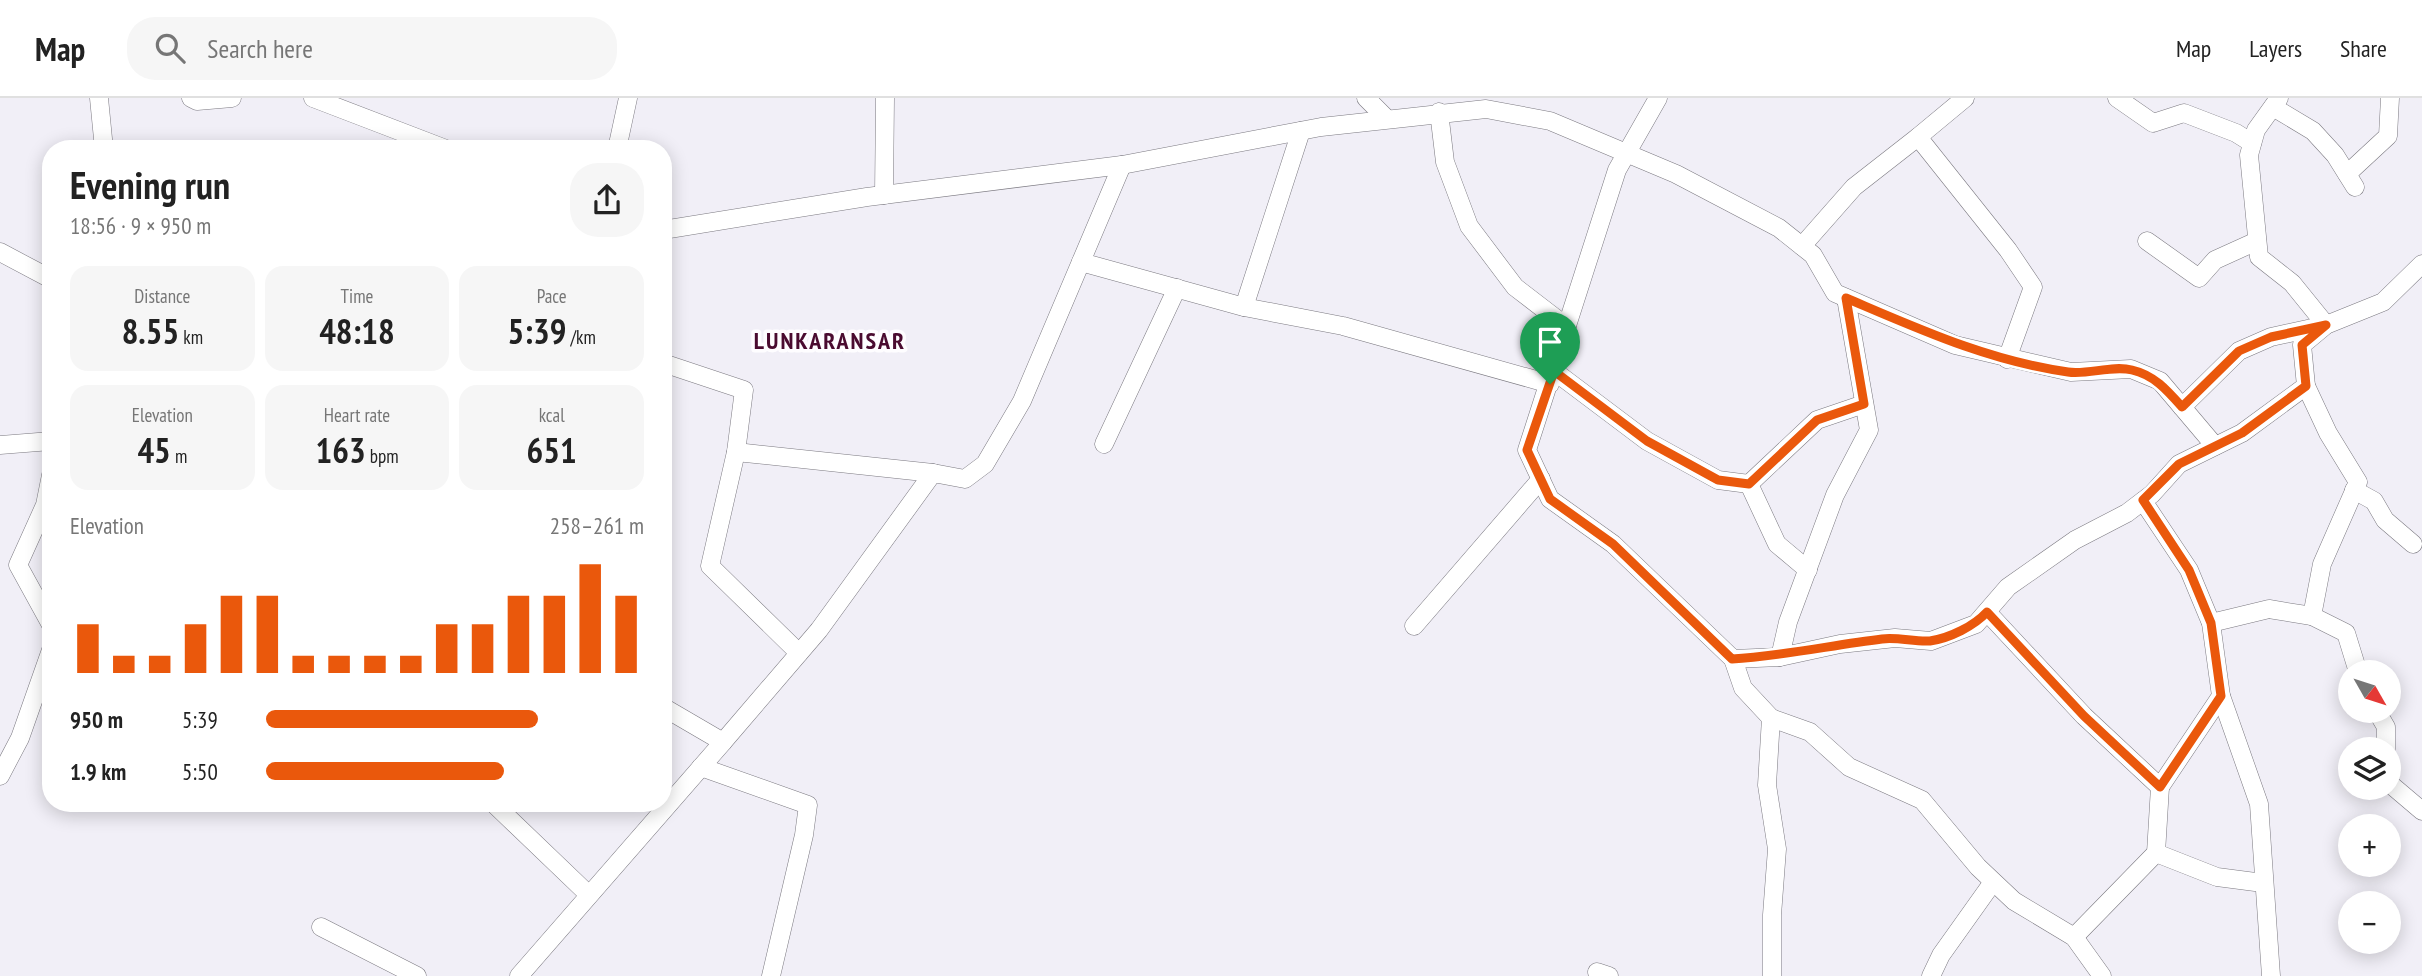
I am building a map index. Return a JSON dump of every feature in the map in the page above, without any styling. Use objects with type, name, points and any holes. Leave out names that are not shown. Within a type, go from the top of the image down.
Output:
[{"type":"street","points":[[99,98],[103,140]]},
{"type":"street","points":[[191,98],[197,101],[232,98]]},
{"type":"street","points":[[313,98],[423,140]]},
{"type":"street","points":[[619,140],[628,98]]},
{"type":"street","points":[[884,195],[885,98]]},
{"type":"street","points":[[1366,98],[1386,118]]},
{"type":"street","points":[[1658,98],[1617,170],[1527,450],[1550,499],[1613,544],[1732,659],[1742,688],[1771,718],[1810,732],[1849,767],[1922,800],[1993,882],[2014,901],[2074,937],[2102,976]]},
{"type":"street","points":[[1802,246],[1854,187],[1965,98]]},
{"type":"street","points":[[2117,98],[2153,123],[2184,113],[2236,133],[2252,143]]},
{"type":"street","points":[[2326,325],[2292,283],[2259,257],[2249,155],[2252,143],[2256,130],[2276,102],[2313,131],[2335,155],[2351,180],[2388,135],[2390,98]]},
{"type":"street","points":[[672,229],[884,195],[1122,165],[1301,131],[1493,104],[1550,121],[1676,174],[1779,228],[1813,255],[1835,293],[1955,345],[2071,372],[2131,369],[2160,382],[2215,446]]},
{"type":"street","points":[[1439,112],[1445,162],[1469,226],[1515,287],[1567,327]]},
{"type":"street","points":[[1244,307],[1301,131]]},
{"type":"street","points":[[1918,137],[2008,250],[2033,288],[2007,359]]},
{"type":"street","points":[[736,452],[933,472],[965,479],[985,464],[1022,401],[1122,165]]},
{"type":"street","points":[[2147,242],[2199,278],[2215,260],[2257,241]]},
{"type":"street","points":[[0,252],[42,274]]},
{"type":"street","points":[[1081,262],[1244,307],[1343,326],[1552,378],[1647,441],[1718,480],[1749,484]]},
{"type":"street","points":[[2182,407],[2239,351],[2271,337],[2326,325],[2383,302],[2422,264]]},
{"type":"street","points":[[1104,444],[1177,288]]},
{"type":"street","points":[[1780,656],[1788,622],[1835,495],[1869,430],[1846,298]]},
{"type":"street","points":[[2312,616],[2322,564],[2358,482],[2328,433],[2306,386],[2302,345],[2326,325]]},
{"type":"street","points":[[672,366],[744,390],[736,452],[710,566],[799,653]]},
{"type":"street","points":[[1732,659],[1780,656],[1882,639],[1931,641],[1976,624],[2008,587],[2063,547],[2127,513],[2179,464],[2242,433],[2306,386]]},
{"type":"street","points":[[1749,484],[1817,420],[1864,404]]},
{"type":"street","points":[[0,445],[42,443]]},
{"type":"street","points":[[672,800],[799,653],[878,553],[906,506],[933,472]]},
{"type":"street","points":[[1414,626],[1541,479]]},
{"type":"street","points":[[1749,484],[1777,544],[1808,570]]},
{"type":"street","points":[[2354,490],[2374,501],[2385,520],[2413,544]]},
{"type":"street","points":[[2143,500],[2189,570],[2211,623],[2221,696],[2259,804],[2271,976]]},
{"type":"street","points":[[42,512],[18,565],[42,609]]},
{"type":"street","points":[[2211,623],[2269,609],[2312,616],[2346,633],[2354,660]]},
{"type":"street","points":[[1987,612],[2084,716],[2160,787]]},
{"type":"street","points":[[0,776],[20,738],[42,676]]},
{"type":"street","points":[[2074,937],[2156,853],[2160,787],[2221,696]]},
{"type":"street","points":[[672,712],[723,742]]},
{"type":"street","points":[[1771,718],[1767,785],[1777,849],[1772,915],[1772,976]]},
{"type":"street","points":[[701,767],[808,805],[804,835],[771,976]]},
{"type":"street","points":[[2401,793],[2422,811]]},
{"type":"street","points":[[502,812],[589,895]]},
{"type":"street","points":[[519,976],[662,812]]},
{"type":"street","points":[[2156,853],[2217,877],[2263,883]]},
{"type":"street","points":[[1931,976],[1941,955],[1993,882]]},
{"type":"street","points":[[321,927],[418,976]]},
{"type":"district","name":"LUNKARANSAR","points":[[830,341]]},
{"type":"route","points":[[1846,298],[1955,345],[2015,362],[2071,372],[2131,369],[2160,382],[2182,407],[2239,351],[2271,337],[2326,325],[2302,345],[2306,386],[2242,433],[2179,464],[2152,494],[2143,500],[2189,570],[2211,623],[2221,696],[2160,787],[2084,716],[1987,612],[1976,624],[1931,641],[1895,638],[1840,644],[1780,656],[1732,659],[1613,544],[1550,499],[1527,450],[1550,384],[1554,371],[1647,441],[1718,480],[1749,484],[1817,420],[1864,404],[1852,348],[1846,298]]}]
